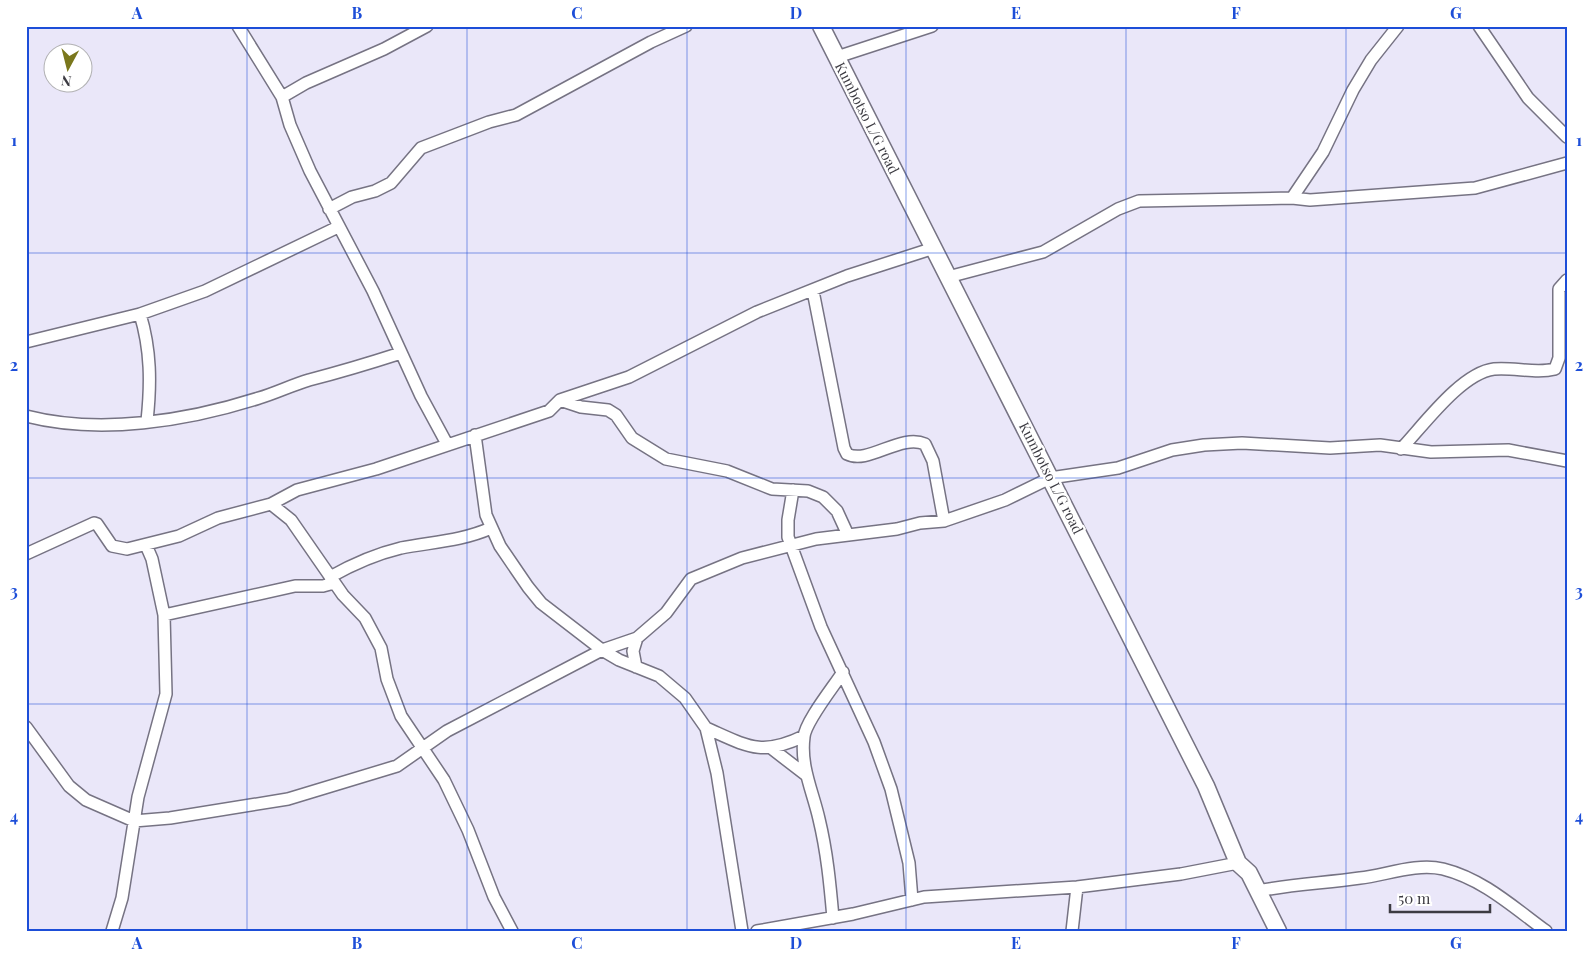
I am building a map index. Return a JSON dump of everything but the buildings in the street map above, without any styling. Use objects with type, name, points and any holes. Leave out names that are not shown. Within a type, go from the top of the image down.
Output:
[{"type":"main road","name":"Kumbotso L/G road","points":[[821,26],[1206,786],[1238,863],[1249,873],[1278,931]]},
{"type":"street","points":[[238,26],[282,97],[290,125],[329,209],[373,292],[401,353],[447,444]]},
{"type":"street","points":[[282,97],[306,82],[384,49],[427,26]]},
{"type":"street","points":[[329,209],[352,197],[375,191],[391,183],[421,148],[489,122],[516,115],[651,42],[686,26]]},
{"type":"street","points":[[837,57],[932,26]]},
{"type":"street","points":[[1292,198],[1323,152],[1353,90],[1371,60],[1398,26]]},
{"type":"street","points":[[1479,26],[1528,98],[1567,137]]},
{"type":"street","points":[[948,277],[1043,252],[1118,208],[1139,202],[1292,198],[1310,200],[1475,188],[1567,163]]},
{"type":"street","points":[[26,342],[140,314],[205,291],[338,227]]},
{"type":"street","points":[[26,554],[94,524],[97,524],[112,546],[127,549],[146,545],[179,536],[218,518],[271,504],[297,490],[426,454],[447,444],[549,411],[560,400],[629,377],[758,312],[846,276],[934,248]]},
{"type":"street","points":[[1401,449],[1448,398],[1481,372],[1497,369],[1555,369],[1560,358],[1559,289],[1567,280]]},
{"type":"street","points":[[813,291],[844,448],[847,454],[857,457],[913,440],[925,444],[933,461],[944,521]]},
{"type":"street","points":[[140,314],[149,352],[150,393],[147,421]]},
{"type":"street","points":[[26,416],[84,426],[110,426],[217,410],[401,353]]},
{"type":"street","points":[[560,400],[580,407],[608,410],[616,415],[632,438],[666,459],[727,471],[772,489],[808,491],[823,497],[837,511],[848,535]]},
{"type":"street","points":[[474,435],[486,515],[491,528],[500,546],[541,604],[602,650],[636,668],[659,676],[685,698],[706,728],[717,773],[742,931]]},
{"type":"street","points":[[26,727],[69,786],[86,800],[134,821],[170,818],[288,799],[397,766],[447,731],[602,650],[637,638],[666,613],[691,579],[742,558],[816,539],[944,521],[1006,500],[1050,478],[1118,468],[1172,450],[1204,445],[1242,443],[1330,448],[1380,445],[1431,452],[1508,450],[1567,461]]},
{"type":"street","points":[[793,490],[787,530],[821,627],[874,742],[891,789],[909,863],[912,900]]},
{"type":"street","points":[[271,504],[291,520],[343,595],[366,618],[381,648],[387,679],[401,716],[422,750],[444,780],[468,830],[494,898],[512,931]]},
{"type":"street","points":[[164,616],[295,586],[323,586],[375,555],[402,548],[464,539],[491,528]]},
{"type":"street","points":[[112,931],[122,898],[134,821],[166,694],[164,616],[152,559],[146,545]]},
{"type":"street","points":[[636,668],[633,651],[637,638]]},
{"type":"street","points":[[706,728],[752,746],[771,748],[783,746],[804,736],[843,672]]},
{"type":"street","points":[[804,736],[806,776],[819,816],[828,862],[833,918]]},
{"type":"street","points":[[771,748],[806,776]]},
{"type":"street","points":[[757,931],[833,918],[912,900],[956,894],[1077,887],[1181,874],[1238,863]]},
{"type":"street","points":[[1258,891],[1296,884],[1361,878],[1415,869],[1440,868],[1482,884],[1546,931]]},
{"type":"street","points":[[1072,931],[1077,887]]}]
